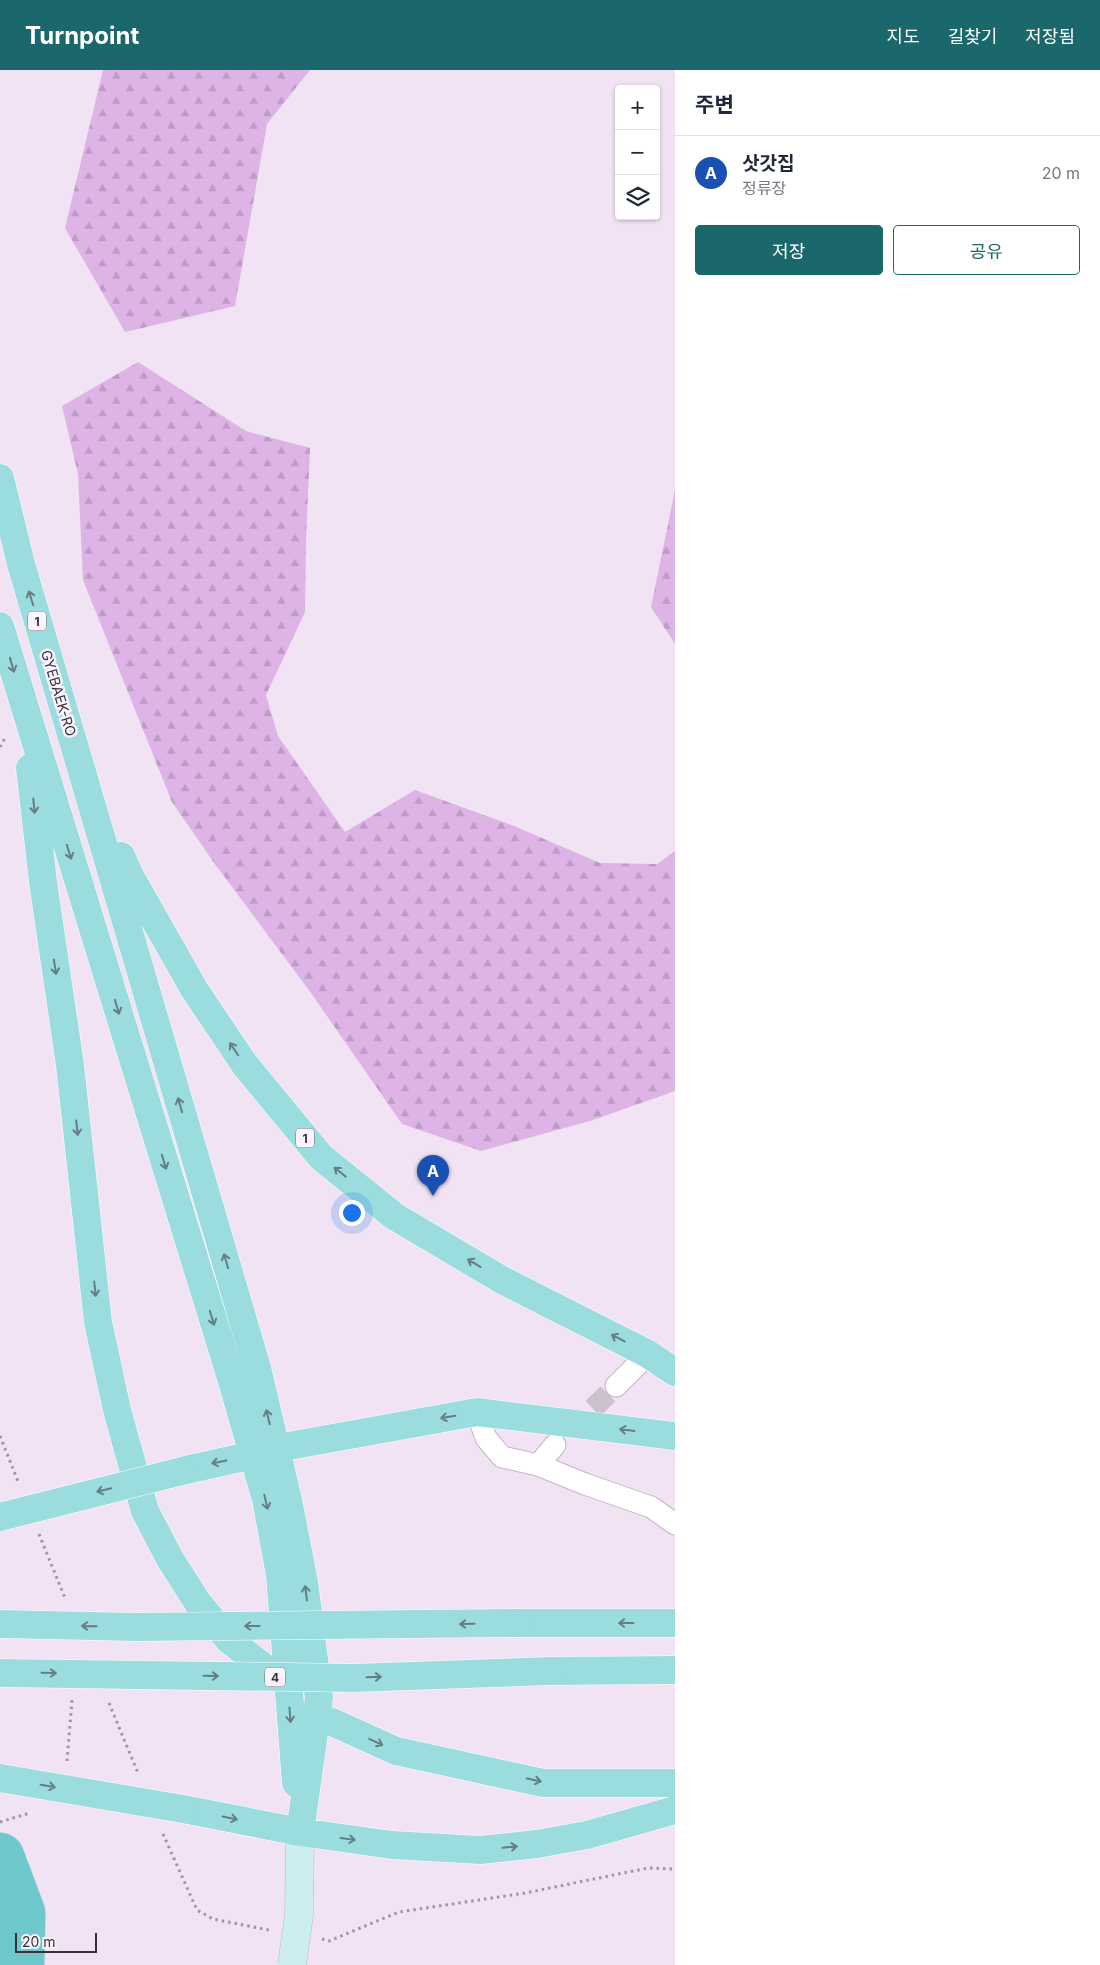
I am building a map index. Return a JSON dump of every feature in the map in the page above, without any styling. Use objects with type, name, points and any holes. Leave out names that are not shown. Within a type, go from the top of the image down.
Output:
[{"type":"main road","name":"GYEBAEK-RO","points":[[0,478],[21,564],[80,762]]},
{"type":"main road","points":[[0,626],[23,705],[264,1452],[304,1582],[319,1698],[300,1832]]},
{"type":"main road","points":[[23,705],[42,882],[70,1065],[98,1322],[117,1410],[145,1511],[170,1558],[198,1603],[229,1640],[274,1676]]},
{"type":"main road","name":"1","points":[[80,762],[130,876],[194,989],[245,1065],[321,1157],[394,1216],[502,1280],[648,1354],[675,1372]]},
{"type":"main road","points":[[80,762],[257,1368],[264,1452]]},
{"type":"main road","points":[[0,1517],[264,1452],[477,1412],[675,1436]]},
{"type":"main road","points":[[0,1624],[136,1627],[675,1622]]},
{"type":"main road","name":"4","points":[[0,1673],[353,1678],[550,1671],[675,1670]]},
{"type":"main road","points":[[332,1722],[396,1751],[544,1782],[675,1783]]},
{"type":"main road","points":[[0,1778],[183,1809],[300,1832],[392,1845],[480,1850],[537,1844],[588,1835],[675,1810]]},
{"type":"street","points":[[616,1386],[648,1354]]},
{"type":"street","points":[[477,1412],[486,1438],[502,1457],[538,1464],[585,1484],[651,1507],[675,1524]]},
{"type":"street","points":[[538,1464],[556,1445]]},
{"type":"street","points":[[292,1965],[299,1915],[300,1832]]},
{"type":"path","points":[[0,1436],[21,1489]]},
{"type":"path","points":[[38,1533],[67,1603]]},
{"type":"path","points":[[66,1763],[72,1695]]},
{"type":"path","points":[[106,1695],[139,1777]]},
{"type":"path","points":[[0,1822],[32,1812]]},
{"type":"path","points":[[161,1831],[197,1910],[213,1919],[273,1931]]},
{"type":"path","points":[[320,1939],[329,1941],[399,1912],[525,1894],[648,1868],[675,1869]]},
{"type":"green space","points":[[103,70],[310,70],[267,124],[235,306],[125,332],[65,228]]},
{"type":"green space","points":[[138,362],[246,431],[310,448],[305,612],[266,695],[278,736],[345,832],[415,790],[514,826],[600,863],[657,864],[675,851],[675,1091],[590,1121],[481,1151],[402,1124],[311,993],[212,860],[172,802],[83,580],[78,474],[62,406]]},
{"type":"green space","points":[[675,490],[675,644],[651,607]]},
{"type":"waterway","points":[[0,1857],[21,1913],[20,1965]]},
{"type":"tunnel","points":[[570,1431],[616,1386]]},
{"type":"place","name":"삿갓집","points":[[433,1196]]}]
